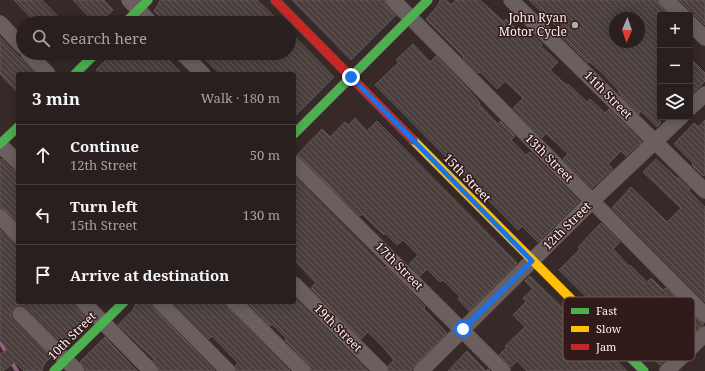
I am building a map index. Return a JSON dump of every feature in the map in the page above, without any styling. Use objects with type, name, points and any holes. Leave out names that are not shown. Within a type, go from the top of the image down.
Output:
[{"type":"street","name":"15th Street","points":[[274,0],[290,16]]},
{"type":"street","name":"13th Street","points":[[393,0],[687,297]]},
{"type":"street","points":[[296,132],[428,0]]},
{"type":"street","name":"11th Street","points":[[511,0],[705,190]]},
{"type":"street","points":[[666,0],[679,12]]},
{"type":"street","points":[[130,16],[138,3],[146,16]]},
{"type":"street","name":"15th Street","points":[[296,22],[569,297]]},
{"type":"street","points":[[0,23],[16,40]]},
{"type":"street","points":[[693,26],[705,38]]},
{"type":"street","points":[[35,60],[46,72]]},
{"type":"street","points":[[80,72],[90,60]]},
{"type":"street","points":[[189,60],[202,72]]},
{"type":"street","points":[[693,105],[705,94]]},
{"type":"street","name":"12th Street","points":[[421,371],[592,201],[678,120]]},
{"type":"street","points":[[16,129],[0,144],[16,160]]},
{"type":"street","name":"17th Street","points":[[296,165],[463,329],[503,371]]},
{"type":"street","points":[[0,217],[16,234]]},
{"type":"street","name":"19th Street","points":[[296,286],[381,371]]},
{"type":"street","points":[[85,304],[151,371]]},
{"type":"street","name":"10th Street","points":[[54,371],[122,304]]},
{"type":"street","points":[[162,304],[228,371]]},
{"type":"street","points":[[236,304],[303,371]]},
{"type":"street","name":"13th Street","points":[[695,305],[705,315]]},
{"type":"street","points":[[20,314],[77,371]]},
{"type":"street","points":[[695,344],[705,334]]},
{"type":"street","name":"15th Street","points":[[634,361],[644,371]]},
{"type":"street","points":[[667,371],[677,361]]},
{"type":"building","points":[[14,0],[42,0],[57,16],[29,16]]},
{"type":"building","points":[[73,0],[104,0],[113,10],[107,16],[88,16]]},
{"type":"building","points":[[160,0],[257,0],[274,16],[159,16],[154,11]]},
{"type":"building","points":[[292,0],[384,0],[386,6],[396,15],[351,60]]},
{"type":"building","points":[[440,0],[446,0],[451,5],[456,0],[480,0],[504,22],[506,19],[521,34],[526,29],[558,62],[550,70],[587,102],[590,99],[605,113],[609,109],[642,142],[626,156],[621,151],[608,164],[613,169],[592,188],[563,159],[568,154],[546,133],[542,138],[513,108],[523,98],[505,81],[497,89],[480,72],[478,73],[426,19],[436,8]]},
{"type":"building","points":[[529,0],[657,0],[666,12],[657,12],[657,120],[660,120],[660,124],[657,127],[641,111],[639,114],[621,96],[622,95],[618,92],[619,91],[603,74],[590,62],[588,63],[557,32],[559,29]]},
{"type":"building","points":[[679,0],[705,0],[705,25],[693,15],[693,12],[690,12],[688,8]]},
{"type":"building","points":[[0,37],[16,53],[16,60],[22,60],[34,72],[16,72],[16,91],[0,74]]},
{"type":"building","points":[[296,38],[334,77],[296,115],[296,72],[218,72],[205,60],[296,60]]},
{"type":"building","points":[[413,44],[430,62],[436,56],[467,88],[480,103],[479,104],[498,124],[500,121],[515,136],[511,140],[526,155],[530,152],[579,201],[538,242],[522,226],[518,230],[375,85],[399,62],[396,60]]},
{"type":"building","points":[[169,60],[180,72],[98,72],[96,70],[105,61]]},
{"type":"building","points":[[693,61],[705,73],[705,81],[693,93]]},
{"type":"building","points":[[355,118],[367,131],[377,121],[517,263],[469,311],[458,299],[460,297],[443,280],[440,282],[427,269],[420,276],[409,264],[418,255],[403,240],[397,245],[362,214],[360,216],[297,155],[322,129],[330,137],[345,122],[348,125]]},
{"type":"building","points":[[705,120],[705,175],[703,176],[692,165],[693,163],[674,144],[694,123],[698,127]]},
{"type":"building","points":[[2,159],[12,169],[16,170],[16,220],[6,211],[0,208],[0,160]]},
{"type":"building","points":[[656,159],[678,179],[679,178],[690,189],[689,191],[705,207],[705,302],[612,208],[631,187],[667,222],[681,208],[643,172]]},
{"type":"building","points":[[296,178],[385,268],[386,267],[407,288],[425,307],[424,309],[447,333],[415,365],[411,371],[390,371],[388,366],[394,360],[368,332],[361,339],[311,288],[316,283],[296,262]]},
{"type":"building","points":[[601,223],[620,242],[613,249],[629,266],[630,265],[647,282],[651,278],[663,290],[666,288],[675,297],[587,297],[559,270],[580,249],[578,247]]},
{"type":"building","points":[[0,230],[16,243],[16,304],[74,304],[88,320],[64,345],[26,307],[23,305],[18,305],[13,308],[11,317],[13,320],[51,357],[45,363],[42,371],[24,371],[15,362],[3,371],[0,371],[0,354],[8,349],[0,341]]},
{"type":"building","points":[[530,276],[563,308],[563,361],[617,361],[627,371],[527,371],[517,361],[511,367],[499,355],[507,347],[505,346],[525,327],[513,315],[526,302],[523,298],[533,289],[525,281]]},
{"type":"building","points":[[296,299],[368,371],[312,371],[309,365],[285,340],[286,338],[272,324],[270,326],[249,304],[296,304]]},
{"type":"building","points":[[136,304],[152,304],[154,308],[215,371],[160,371],[158,365],[153,361],[154,359],[118,325]]},
{"type":"building","points":[[175,304],[226,304],[228,308],[290,371],[237,371],[235,366],[238,363],[212,336],[209,339]]},
{"type":"building","points":[[695,317],[704,324],[695,332]]},
{"type":"building","points":[[105,337],[137,371],[86,371],[86,368],[80,362]]},
{"type":"building","points":[[467,351],[486,371],[448,371]]},
{"type":"building","points":[[656,361],[664,361],[660,365]]},
{"type":"waterway","points":[[0,342],[17,371]]},
{"type":"traffic: fast","points":[[132,16],[148,0]]},
{"type":"traffic: fast","points":[[296,132],[428,0]]},
{"type":"traffic: fast","points":[[77,72],[89,60]]},
{"type":"traffic: fast","points":[[0,144],[16,129]]},
{"type":"traffic: fast","points":[[54,371],[122,304]]},
{"type":"traffic: fast","points":[[634,361],[644,371]]},
{"type":"traffic: slow","points":[[413,140],[569,297]]},
{"type":"traffic: jam","points":[[275,0],[291,16]]},
{"type":"traffic: jam","points":[[296,21],[413,140]]},
{"type":"place","name":"John Ryan Motor Cycle","points":[[575,25]]},
{"type":"route","points":[[351,77],[532,261],[463,329]]}]
